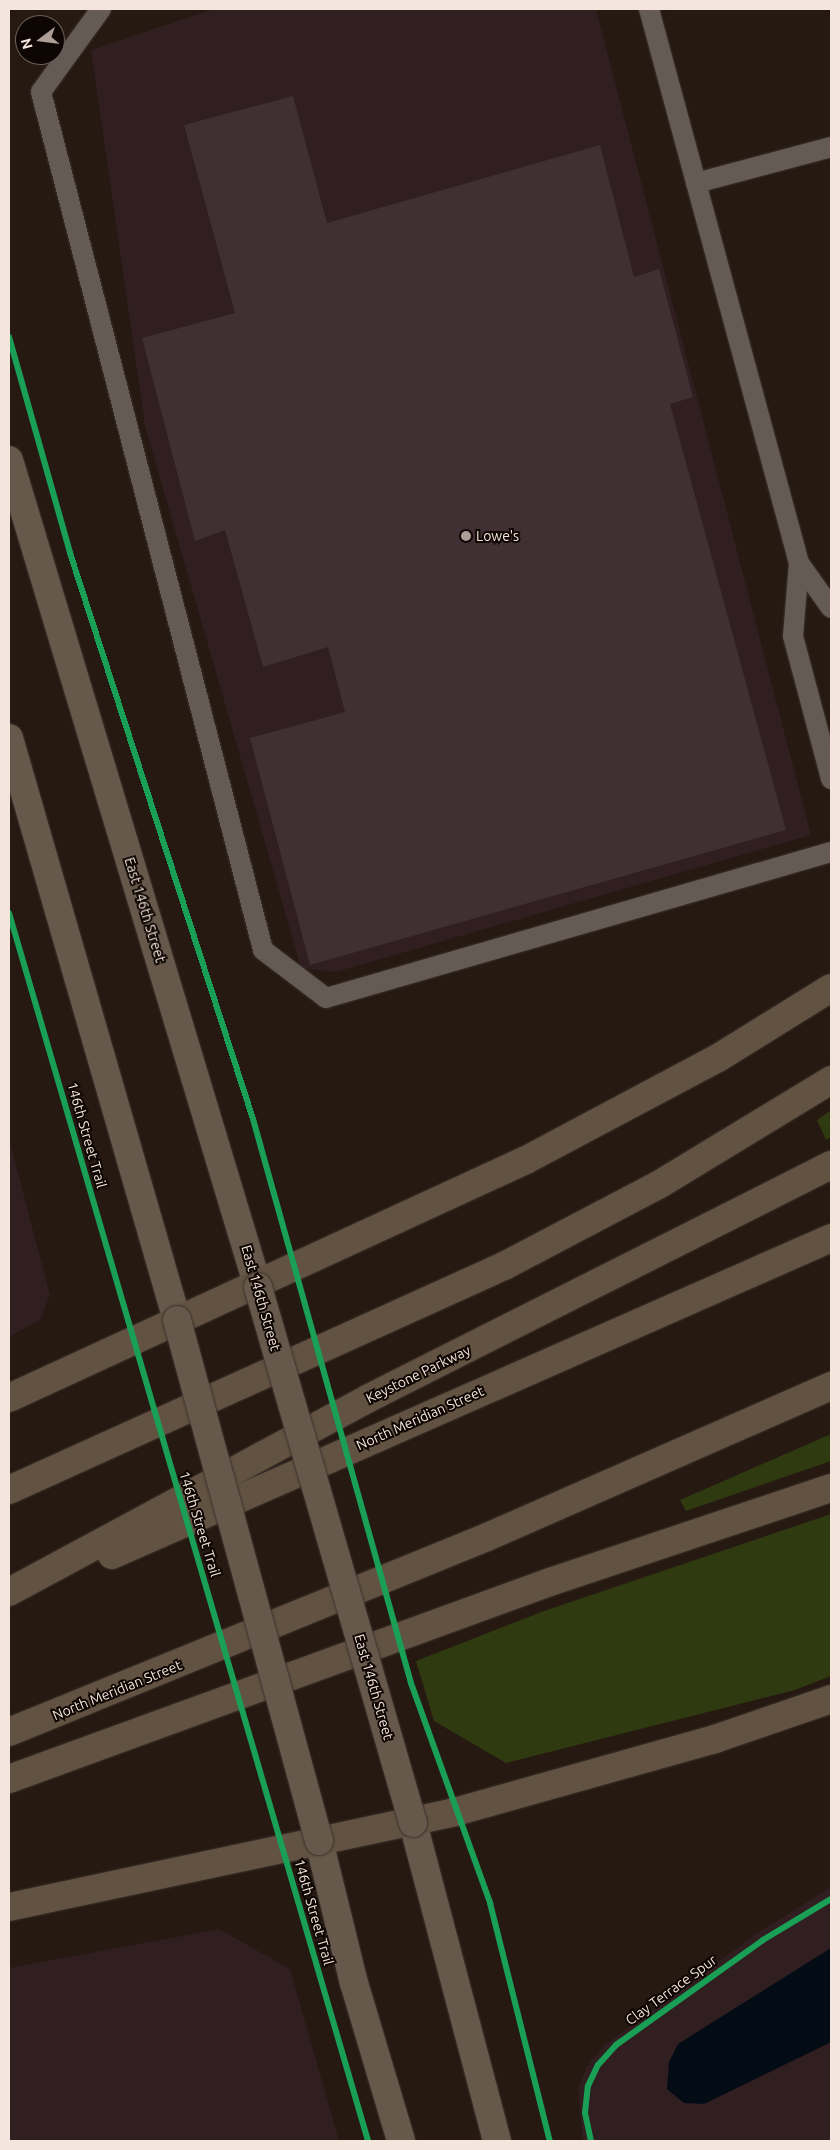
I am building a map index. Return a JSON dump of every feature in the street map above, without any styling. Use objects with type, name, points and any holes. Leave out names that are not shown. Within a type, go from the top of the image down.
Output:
[{"type":"highway","points":[[9,1398],[177,1320],[258,1287],[602,1122],[831,988]]},
{"type":"highway","points":[[9,1490],[504,1266],[660,1184],[831,1080]]},
{"type":"highway","name":"Keystone Parkway","points":[[9,1592],[367,1399],[831,1165]]},
{"type":"highway","name":"North Meridian Street","points":[[9,1600],[831,1238]]},
{"type":"highway","name":"North Meridian Street","points":[[9,1732],[487,1537],[831,1386]]},
{"type":"highway","points":[[9,1779],[550,1582],[831,1488]]},
{"type":"highway","points":[[9,1907],[413,1823],[715,1739],[831,1699]]},
{"type":"main road","name":"East 146th Street","points":[[9,460],[258,1287],[413,1823],[497,2141]]},
{"type":"main road","points":[[9,738],[177,1320],[320,1841],[354,1983],[401,2141]]},
{"type":"lane","points":[[101,9],[41,92],[263,950],[326,998],[831,852]]},
{"type":"lane","points":[[649,9],[799,563],[793,636],[831,779]]},
{"type":"lane","points":[[696,183],[831,147]]},
{"type":"lane","points":[[799,563],[831,608]]},
{"type":"shaded area","name":"Lowe's","points":[[213,9],[596,9],[811,835],[336,972],[301,968],[145,426],[91,50]]},
{"type":"shaded area","points":[[9,1139],[50,1295],[40,1320],[9,1337]]},
{"type":"shaded area","points":[[831,1887],[831,2141],[583,2141],[578,2090],[587,2066],[605,2045],[759,1932]]},
{"type":"shaded area","points":[[219,1929],[290,1969],[339,2141],[9,2141],[9,1968]]},
{"type":"shaded area","points":[[831,1948],[831,2042],[704,2104],[684,2103],[667,2089],[669,2062],[678,2044]]},
{"type":"green space","points":[[831,1110],[831,1137],[826,1140],[817,1120]]},
{"type":"green space","points":[[831,1434],[831,1461],[686,1511],[680,1500]]},
{"type":"green space","points":[[831,1514],[831,1676],[795,1690],[506,1763],[434,1721],[416,1661],[544,1611]]},
{"type":"building","name":"Lowe's","points":[[293,96],[327,223],[600,145],[634,277],[659,269],[693,397],[670,404],[786,830],[310,965],[250,738],[345,712],[328,647],[263,667],[225,530],[195,541],[142,338],[235,313],[184,125]]},
{"type":"cycle path","points":[[9,337],[70,553],[253,1119],[411,1683],[490,1903],[550,2141]]},
{"type":"cycle path","name":"146th Street Trail","points":[[9,913],[368,2141]]},
{"type":"cycle path","name":"Clay Terrace Spur","points":[[591,2141],[585,2113],[588,2086],[598,2065],[616,2045],[763,1940],[831,1899]]},
{"type":"place","name":"Lowe's","points":[[466,536]]}]
